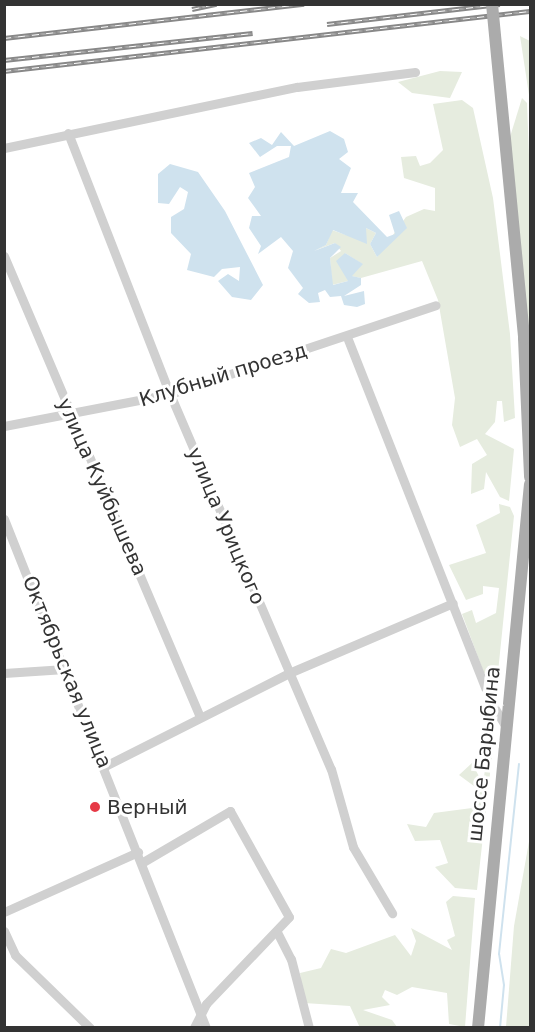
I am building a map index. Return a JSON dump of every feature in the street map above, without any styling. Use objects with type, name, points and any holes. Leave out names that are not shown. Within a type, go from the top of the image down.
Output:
[{"type":"main road","points":[[492,4],[524,338],[531,477]]},
{"type":"main road","name":"шоссе Барыбина","points":[[478,1028],[505,725],[531,484]]},
{"type":"street","points":[[4,148],[297,87],[415,72]]},
{"type":"street","name":"улица Урицкого","points":[[68,133],[170,394],[331,769],[353,847],[392,913]]},
{"type":"street","name":"улица Куйбышева","points":[[4,256],[69,414],[201,717]]},
{"type":"street","name":"Клубный проезд","points":[[4,426],[170,394],[347,337],[436,305]]},
{"type":"street","points":[[347,337],[453,603],[505,725]]},
{"type":"street","name":"Октябрьская улица","points":[[4,519],[105,766],[204,1023]]},
{"type":"street","points":[[105,766],[289,673],[453,603]]},
{"type":"street","points":[[4,673],[65,669]]},
{"type":"street","points":[[143,862],[230,811],[289,917],[206,1004],[204,1023],[194,1028]]},
{"type":"street","points":[[4,912],[138,852]]},
{"type":"street","points":[[4,931],[15,954],[90,1028]]},
{"type":"street","points":[[277,932],[291,959],[309,1028]]},
{"type":"shaded area","points":[[520,36],[530,41],[530,95],[529,95]]},
{"type":"shaded area","points":[[440,71],[462,72],[450,98],[412,93],[398,82]]},
{"type":"shaded area","points":[[522,98],[527,103],[530,182],[530,372],[510,137]]},
{"type":"shaded area","points":[[462,100],[473,108],[493,198],[510,334],[515,418],[504,422],[502,401],[497,401],[495,422],[485,434],[514,449],[509,501],[500,497],[486,472],[484,489],[471,494],[472,464],[487,455],[477,439],[460,447],[452,425],[455,398],[438,300],[422,261],[361,278],[351,276],[362,264],[345,253],[348,281],[332,285],[330,258],[341,251],[335,243],[313,251],[326,245],[332,230],[346,235],[366,228],[376,233],[370,244],[377,257],[406,217],[424,209],[435,211],[435,188],[404,178],[401,157],[416,156],[420,166],[430,163],[443,150],[433,104]]},
{"type":"shaded area","points":[[499,504],[510,507],[514,516],[497,682],[491,672],[484,673],[462,614],[472,610],[476,623],[496,613],[499,588],[483,586],[483,594],[466,600],[449,565],[486,553],[476,525],[500,513]]},
{"type":"shaded area","points":[[494,738],[477,890],[455,888],[435,867],[448,863],[440,840],[415,841],[407,824],[426,827],[434,813],[472,808],[474,793],[482,792],[459,775],[472,763],[483,784],[489,741]]},
{"type":"shaded area","points":[[530,836],[530,1027],[506,1027],[514,926]]},
{"type":"shaded area","points":[[453,896],[475,898],[465,1027],[449,1024],[447,993],[412,987],[397,995],[385,990],[382,997],[390,1005],[363,1010],[392,1020],[397,1027],[360,1028],[350,1006],[304,1003],[300,973],[321,968],[331,949],[346,953],[395,935],[411,956],[416,941],[411,928],[452,950],[447,940],[455,936],[446,902]]},
{"type":"water","points":[[330,131],[344,139],[348,152],[339,159],[351,168],[341,193],[358,193],[353,202],[387,237],[395,234],[389,215],[399,211],[407,228],[377,257],[370,244],[376,233],[366,228],[367,244],[333,230],[326,245],[314,251],[335,243],[341,247],[330,258],[333,285],[348,281],[336,261],[345,253],[363,264],[352,276],[361,278],[361,285],[344,296],[364,291],[365,304],[357,307],[344,305],[341,296],[330,297],[325,290],[318,293],[320,302],[309,303],[298,294],[303,288],[288,268],[293,251],[281,237],[258,254],[261,246],[249,228],[252,216],[261,216],[248,198],[255,187],[249,173],[289,157],[291,146],[277,146],[260,157],[249,143],[261,138],[272,145],[281,132],[294,146]]},
{"type":"water","points":[[170,164],[198,172],[225,211],[263,285],[251,300],[232,297],[218,281],[228,274],[239,281],[240,267],[222,269],[214,277],[187,270],[191,254],[171,233],[171,217],[184,209],[188,192],[180,187],[169,204],[158,203],[158,174]]},
{"type":"waterway","points":[[500,1028],[504,985],[499,954],[519,764]]},
{"type":"railway","points":[[192,9],[216,4]]},
{"type":"railway","points":[[4,38],[304,4]]},
{"type":"railway","points":[[327,24],[500,4]]},
{"type":"railway","points":[[4,71],[530,11]]},
{"type":"railway","points":[[4,60],[253,33]]},
{"type":"place","name":"Верный","points":[[95,807]]}]
